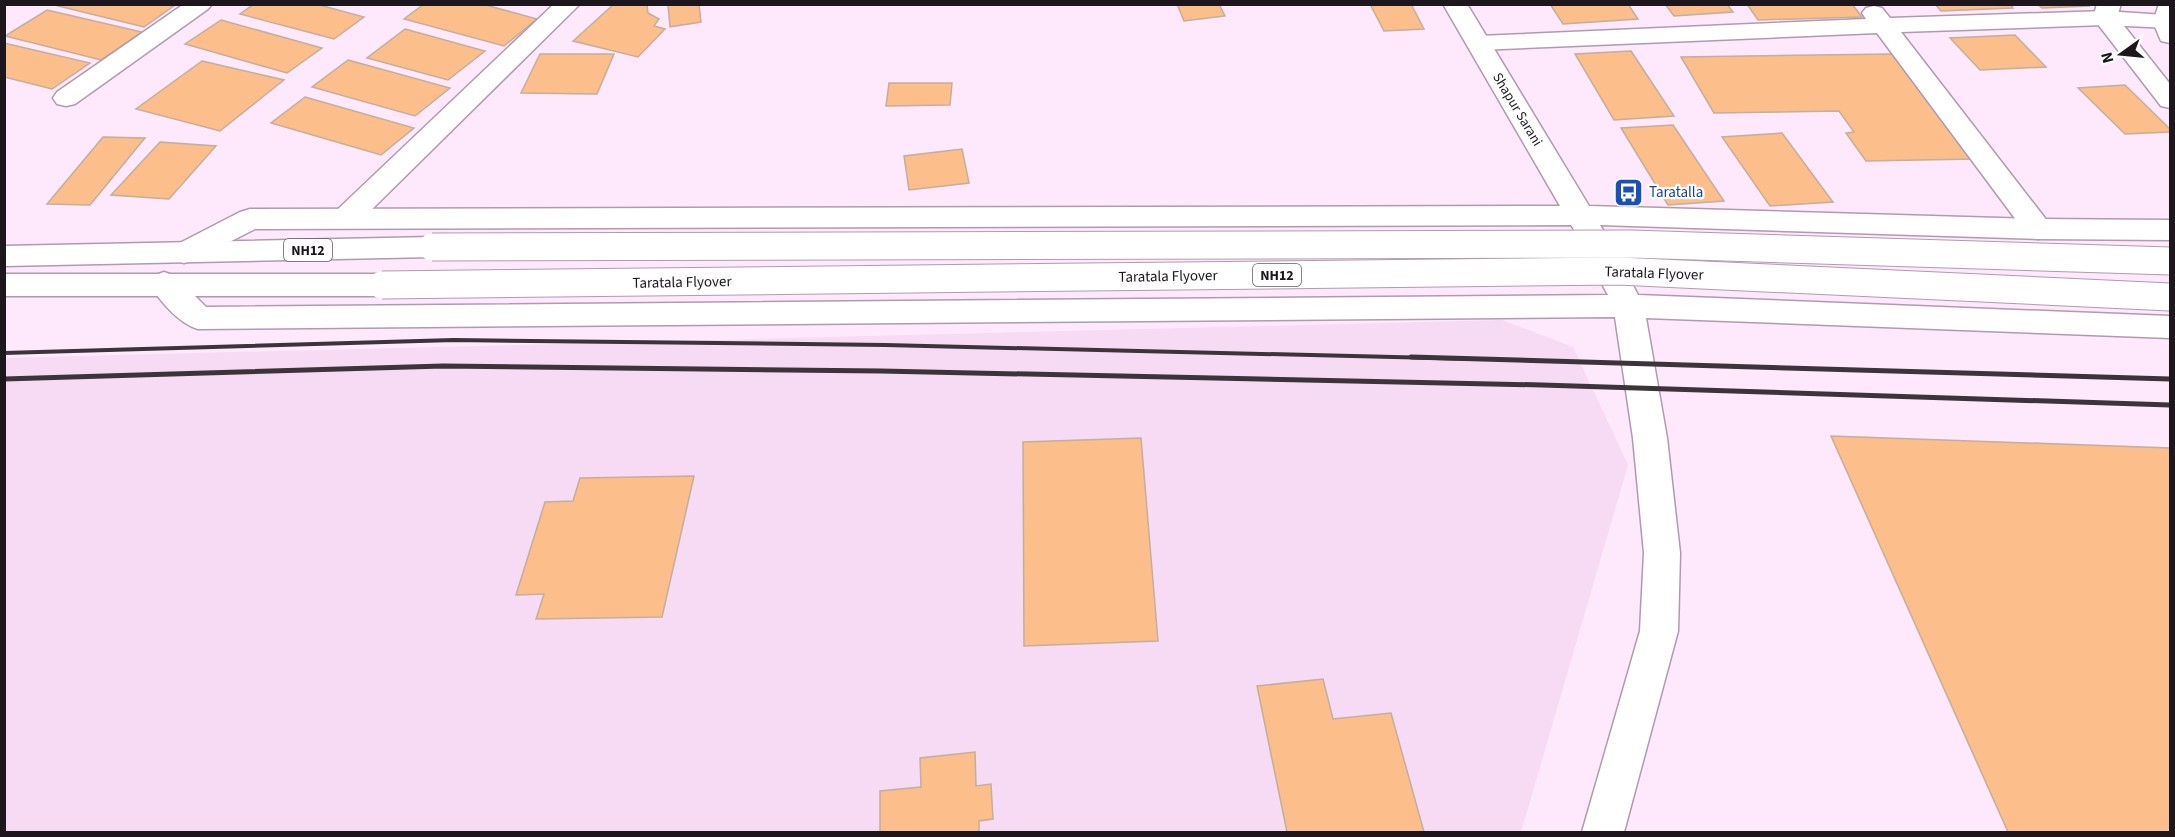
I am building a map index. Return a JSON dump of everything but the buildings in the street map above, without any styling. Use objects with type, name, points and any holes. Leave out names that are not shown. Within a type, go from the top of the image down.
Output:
[{"type":"main road","points":[[66,98],[200,4]]},
{"type":"main road","points":[[346,219],[568,4]]},
{"type":"main road","name":"Shapur Sarani","points":[[1455,4],[1581,214],[1629,306]]},
{"type":"main road","points":[[1868,4],[2038,229]]},
{"type":"main road","points":[[1479,43],[1670,33],[1884,26],[2107,11],[2169,21]]},
{"type":"main road","points":[[2107,11],[2170,100]]},
{"type":"main road","points":[[184,254],[250,219],[1581,214],[2038,229],[2159,230],[2170,253]]},
{"type":"main road","name":"Taratala Flyover","points":[[184,254],[432,247],[1631,244],[2170,261]]},
{"type":"main road","name":"NH12","points":[[4,256],[184,254]]},
{"type":"main road","name":"Taratala Flyover","points":[[164,283],[382,285],[1618,271],[2170,297]]},
{"type":"main road","points":[[164,283],[198,318],[1629,306],[2170,327]]},
{"type":"main road","name":"NH12","points":[[4,285],[164,283]]},
{"type":"main road","points":[[1604,832],[1659,631],[1662,553],[1650,438],[1635,356],[1629,306]]},
{"type":"shaded area","points":[[1502,320],[1573,347],[1628,465],[1521,832],[5,832],[4,358]]},
{"type":"railway","points":[[4,353],[454,340],[885,345],[1476,359]]},
{"type":"railway","points":[[1411,357],[2170,379]]},
{"type":"railway","points":[[4,379],[443,366],[881,371],[1542,385],[2170,405]]},
{"type":"place","name":"Taratalla","points":[[1628,192]]}]
